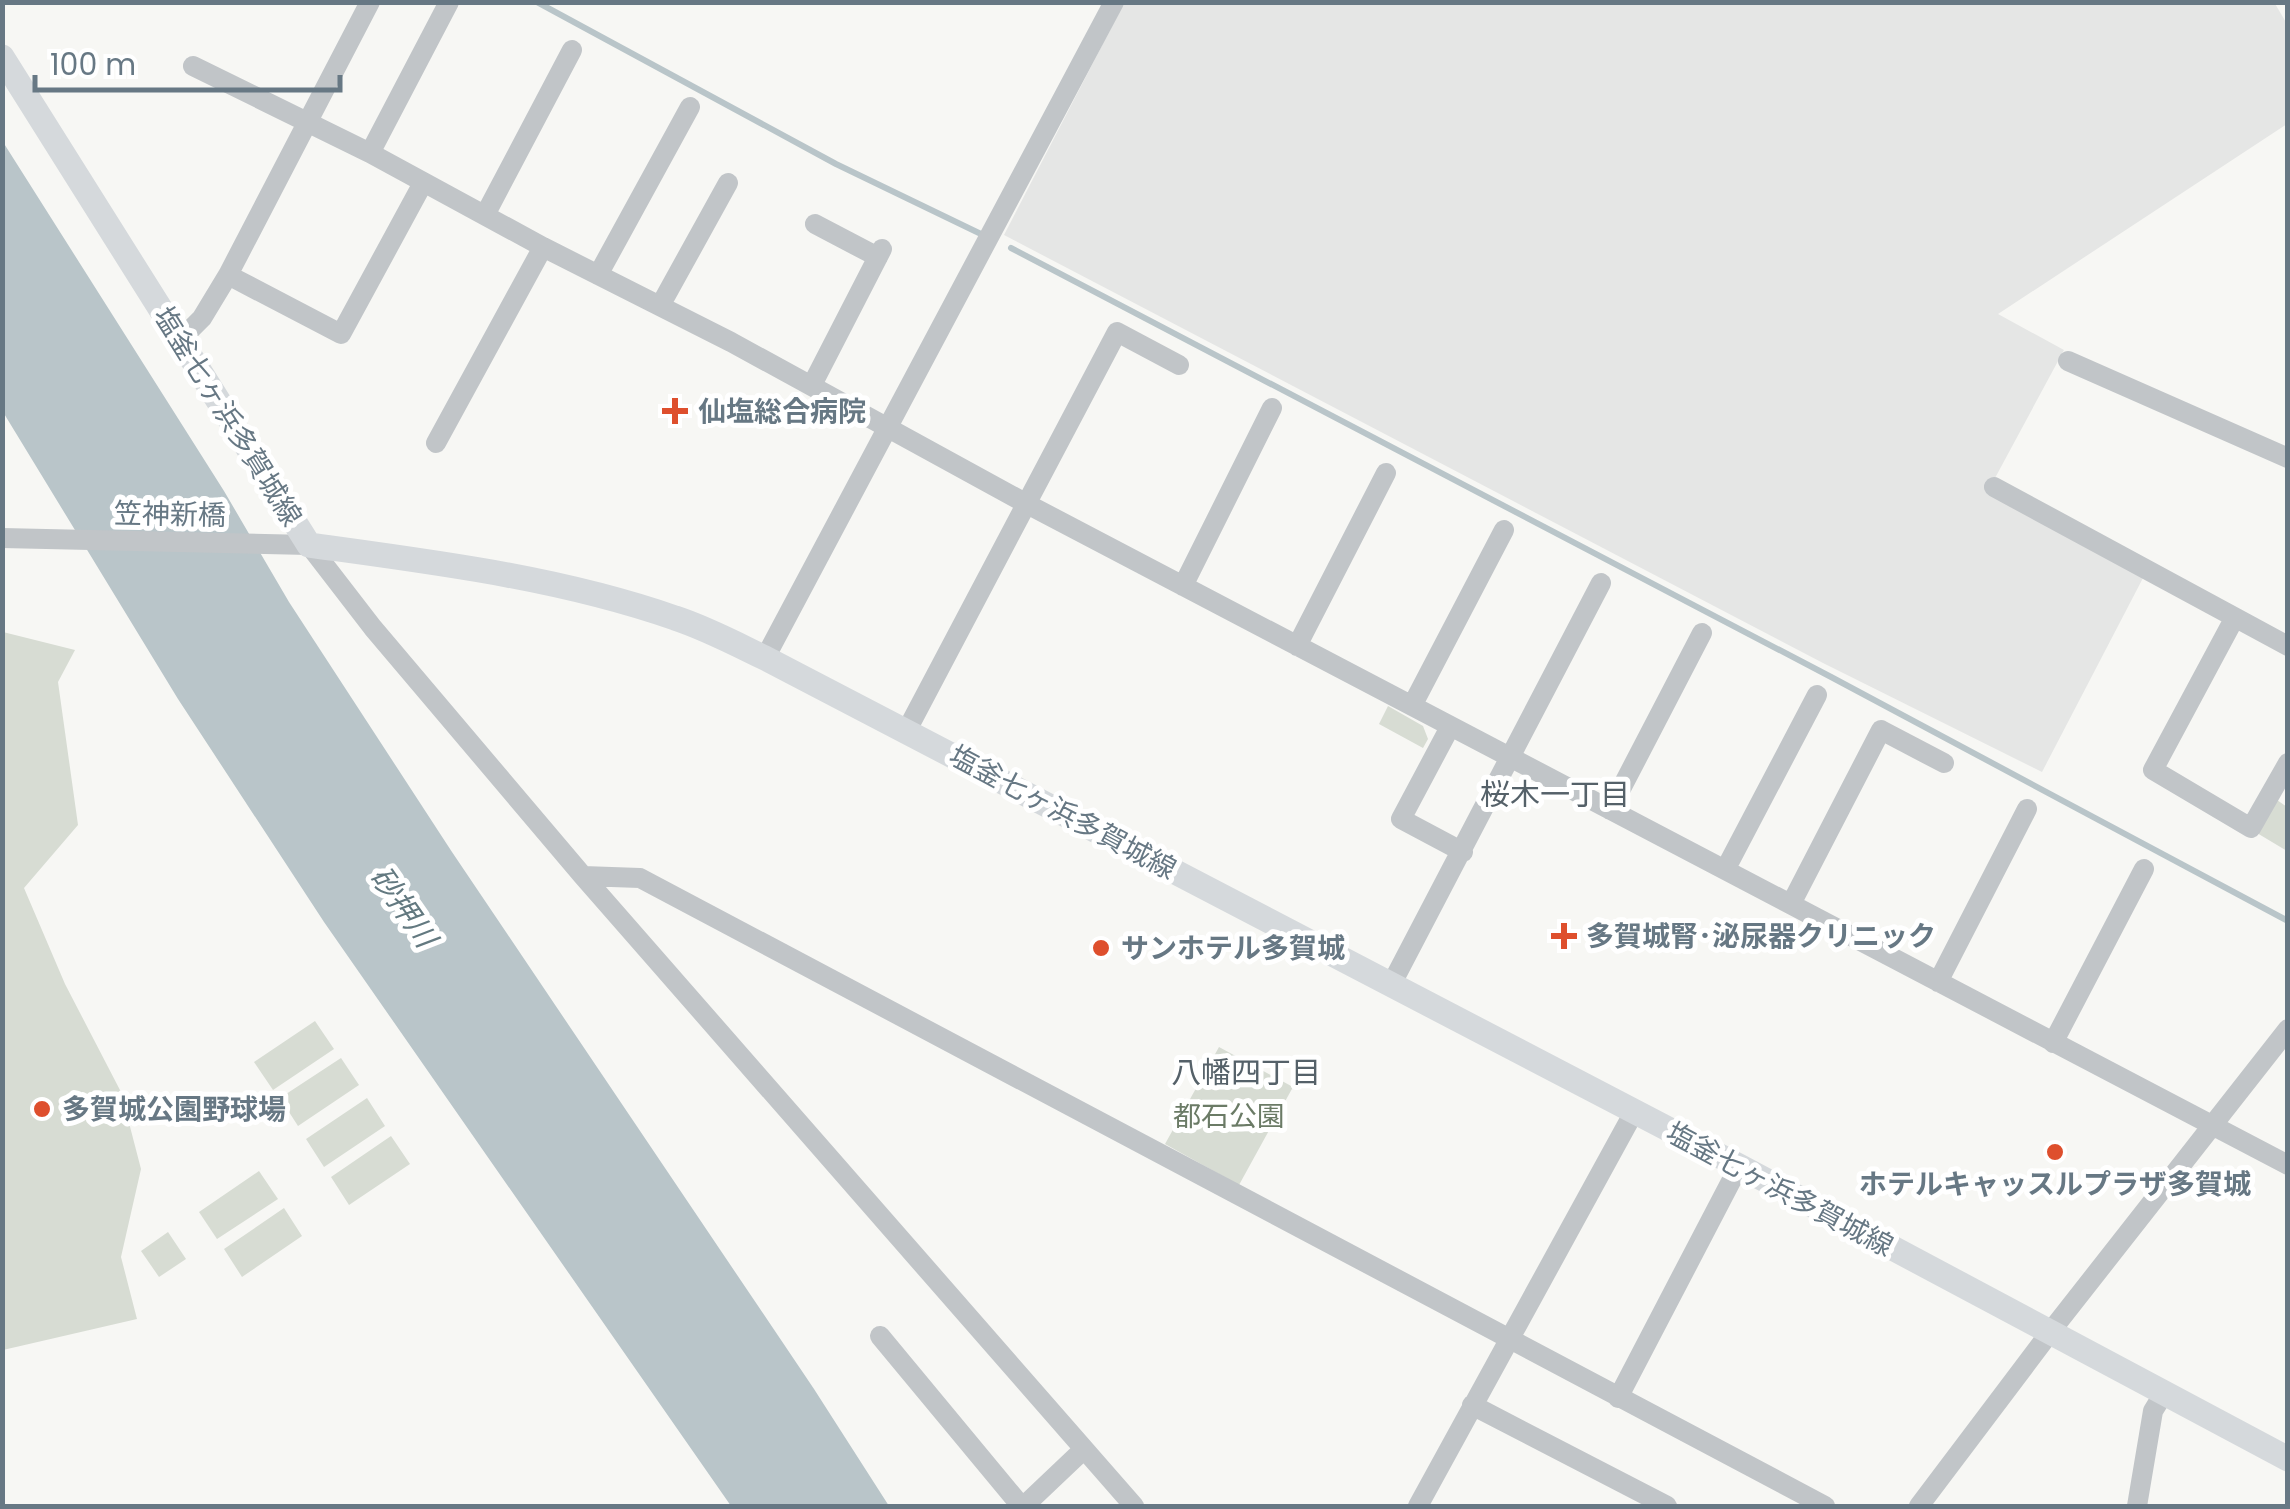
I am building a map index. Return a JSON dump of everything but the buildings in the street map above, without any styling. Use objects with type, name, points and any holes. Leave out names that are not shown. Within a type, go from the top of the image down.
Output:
[{"type":"main road","name":"塩釜七ヶ浜多賀城線","points":[[2,57],[309,545],[452,565],[592,592],[678,618],[766,658],[1739,1166],[2288,1459]]},
{"type":"street","points":[[181,339],[202,318],[228,275],[370,2]]},
{"type":"street","points":[[370,153],[449,2]]},
{"type":"street","points":[[766,658],[1114,2]]},
{"type":"street","points":[[485,215],[572,50]]},
{"type":"street","points":[[194,66],[370,153],[542,247],[812,385],[1027,504],[2288,1165]]},
{"type":"street","points":[[598,275],[690,107]]},
{"type":"street","points":[[228,275],[341,334],[423,183]]},
{"type":"street","points":[[660,306],[728,183]]},
{"type":"street","points":[[812,385],[880,253],[815,224]]},
{"type":"street","points":[[436,443],[542,247]]},
{"type":"street","points":[[907,730],[1117,332],[1178,365]]},
{"type":"street","points":[[2068,361],[2288,458]]},
{"type":"street","points":[[1183,586],[1272,408]]},
{"type":"street","points":[[1298,646],[1386,473]]},
{"type":"street","points":[[1994,487],[2288,646]]},
{"type":"street","points":[[1413,704],[1504,530]]},
{"type":"street","name":"笠神新橋","points":[[2,538],[309,545]]},
{"type":"street","points":[[309,545],[373,628],[583,876],[1134,1506]]},
{"type":"street","points":[[1390,986],[1601,583]]},
{"type":"street","points":[[2234,619],[2153,770],[2251,828],[2288,763]]},
{"type":"street","points":[[1610,810],[1702,633]]},
{"type":"street","points":[[1724,870],[1817,695]]},
{"type":"street","points":[[1450,726],[1401,818],[1463,852]]},
{"type":"street","points":[[1791,904],[1881,730],[1944,763]]},
{"type":"street","points":[[1938,982],[2027,809]]},
{"type":"street","points":[[2053,1043],[2144,869]]},
{"type":"street","points":[[583,876],[640,878],[1825,1506]]},
{"type":"street","points":[[1919,1506],[2288,1029]]},
{"type":"street","points":[[1418,1506],[1634,1112]]},
{"type":"street","points":[[1618,1398],[1739,1166]]},
{"type":"street","points":[[880,1336],[1022,1506],[1082,1451]]},
{"type":"street","points":[[2137,1506],[2153,1411],[2164,1393]]},
{"type":"street","points":[[1472,1406],[1667,1506]]},
{"type":"shaded area","points":[[2274,2],[2287,24],[2287,124],[1998,314],[2064,350],[1988,491],[2143,578],[2042,772],[1823,663],[1004,235],[1124,3]]},
{"type":"green space","points":[[3,632],[75,650],[58,682],[78,825],[24,888],[65,984],[121,1092],[141,1169],[121,1257],[137,1319],[3,1350]]},
{"type":"green space","points":[[1388,706],[1423,726],[1428,739],[1423,748],[1379,724]]},
{"type":"green space","points":[[2277,800],[2287,807],[2287,851],[2257,833]]},
{"type":"green space","points":[[315,1021],[334,1049],[273,1090],[254,1062]]},
{"type":"green space","name":"都石公園","points":[[1219,1047],[1293,1087],[1239,1185],[1165,1144]]},
{"type":"green space","points":[[341,1058],[359,1085],[298,1126],[280,1098]]},
{"type":"green space","points":[[367,1098],[385,1126],[324,1167],[306,1139]]},
{"type":"green space","points":[[391,1136],[410,1164],[349,1205],[331,1177]]},
{"type":"green space","points":[[259,1171],[278,1199],[217,1239],[199,1212]]},
{"type":"green space","points":[[284,1208],[302,1236],[242,1277],[224,1249]]},
{"type":"green space","points":[[168,1232],[186,1259],[159,1277],[141,1251]]},
{"type":"water","name":"砂押川","points":[[3,142],[224,491],[289,602],[889,1506],[731,1506],[324,922],[178,699],[3,412]]},
{"type":"waterway","points":[[537,2],[836,164],[981,234]]},
{"type":"waterway","points":[[1011,248],[2288,921]]},
{"type":"place","name":"仙塩総合病院","points":[[675,411]]},
{"type":"place","name":"多賀城腎･泌尿器クリニック","points":[[1564,936]]},
{"type":"place","name":"サンホテル多賀城","points":[[1101,948]]},
{"type":"place","name":"多賀城公園野球場","points":[[42,1109]]},
{"type":"place","name":"ホテルキャッスルプラザ多賀城","points":[[2055,1152]]},
{"type":"district","name":"桜木一丁目","points":[[1555,795]]},
{"type":"district","name":"八幡四丁目","points":[[1246,1073]]}]
